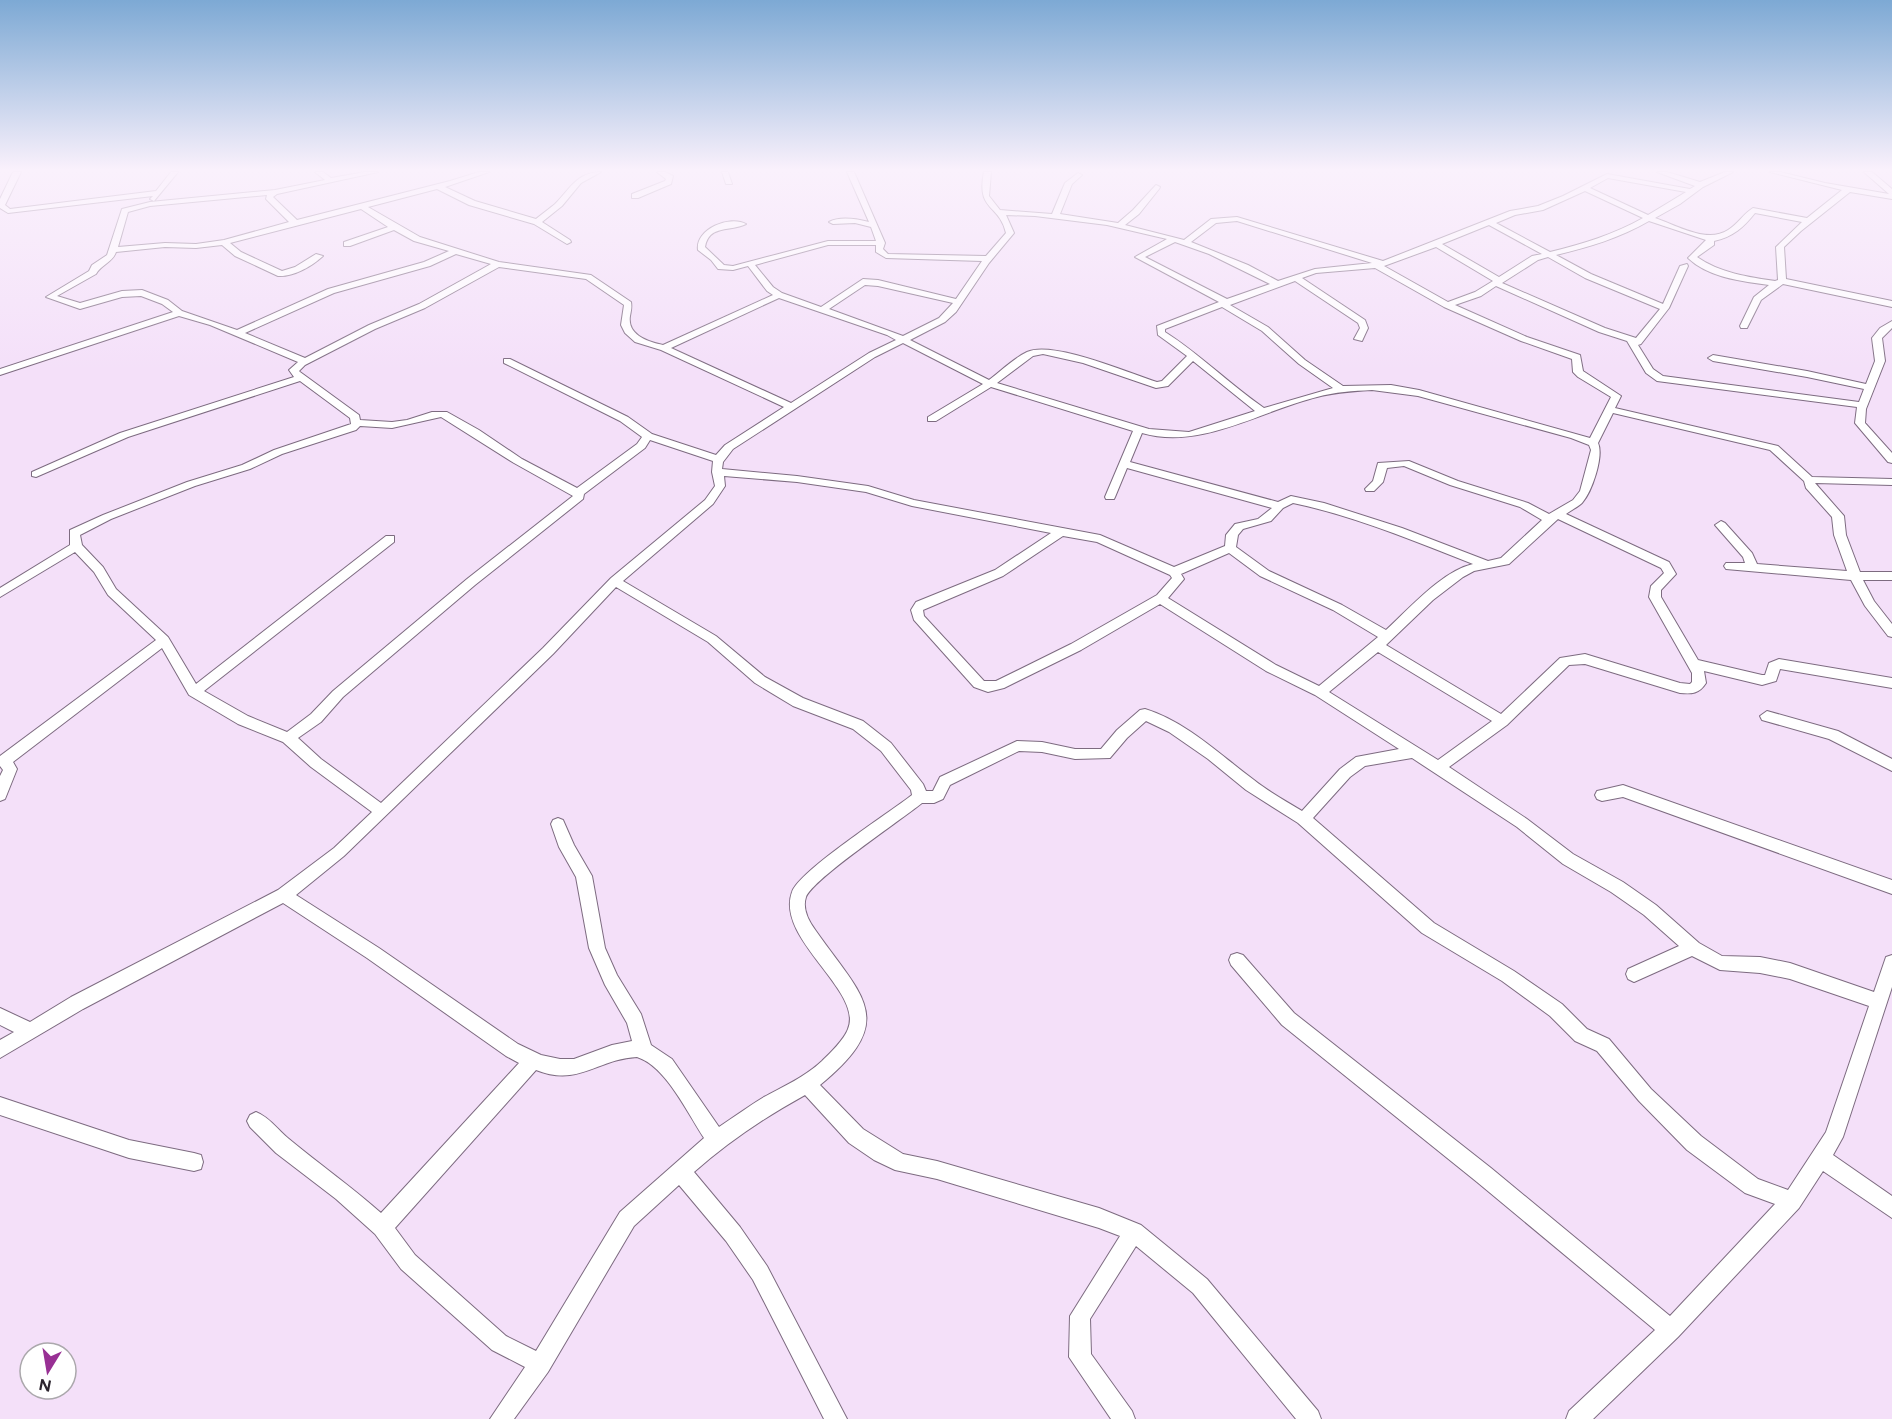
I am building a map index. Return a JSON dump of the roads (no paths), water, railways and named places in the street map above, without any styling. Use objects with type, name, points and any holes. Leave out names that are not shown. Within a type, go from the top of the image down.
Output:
[{"type":"street","points":[[116,238],[111,256],[95,267],[93,272],[50,297],[80,306],[122,294],[142,293],[165,302],[179,313],[213,323],[304,361],[302,363]]},
{"type":"street","points":[[113,250],[165,244],[196,246],[238,238]]},
{"type":"street","points":[[347,244],[364,238]]},
{"type":"street","points":[[415,238],[498,264],[588,277],[628,304],[626,323],[634,338],[643,344],[664,348],[792,406]]},
{"type":"street","points":[[561,238],[567,242]]},
{"type":"street","points":[[704,238],[701,248],[724,268],[828,243],[881,243]]},
{"type":"street","points":[[879,238],[881,243],[879,250],[886,256],[988,259]]},
{"type":"street","points":[[0,1050],[77,1003],[284,895],[339,852],[548,651],[615,581],[709,502],[720,486],[715,469],[717,459],[729,447],[872,355],[942,320],[959,302],[988,259],[1006,238]]},
{"type":"street","points":[[1171,238],[1234,260],[1277,284]]},
{"type":"street","points":[[1185,243],[1191,238]]},
{"type":"street","points":[[1296,238],[1379,265],[1447,306],[1524,339],[1577,357],[1578,372],[1581,375],[1616,394],[1611,410],[1593,443]]},
{"type":"street","points":[[1262,411],[1238,396],[1193,355],[1161,333],[1160,328],[1179,319],[1315,271],[1379,265],[1447,238]]},
{"type":"street","points":[[1518,238],[1598,280],[1665,308]]},
{"type":"street","points":[[1447,306],[1478,294],[1535,258],[1608,238]]},
{"type":"street","points":[[1719,238],[1710,239],[1711,243],[1692,258],[1700,264],[1731,275],[1892,304]]},
{"type":"street","points":[[1779,282],[1780,247],[1789,238]]},
{"type":"street","points":[[1174,239],[1139,257],[1225,304],[1265,329],[1302,362],[1341,389]]},
{"type":"street","points":[[224,242],[238,254],[281,274],[298,269],[319,256]]},
{"type":"street","points":[[1435,243],[1527,299],[1638,342],[1665,308],[1684,266]]},
{"type":"street","points":[[235,334],[331,291],[428,264],[456,251]]},
{"type":"street","points":[[750,263],[770,289],[779,295],[890,333],[990,384],[1138,430],[1169,435],[1190,435],[1262,411],[1341,389],[1392,387],[1593,443]]},
{"type":"street","points":[[382,811],[316,763],[288,738],[243,720],[194,692],[164,640],[112,592],[99,570],[76,546],[74,533],[191,484],[246,468],[278,452],[352,428],[356,423],[355,417],[300,378],[294,370],[302,363],[372,327],[422,306],[498,264]]},
{"type":"street","points":[[1296,278],[1362,322],[1364,326],[1359,339]]},
{"type":"street","points":[[822,310],[863,282],[878,283],[959,302]]},
{"type":"street","points":[[1744,326],[1757,299],[1779,282]]},
{"type":"street","points":[[664,348],[779,295]]},
{"type":"street","points":[[0,372],[179,313]]},
{"type":"street","points":[[1892,324],[1877,338],[1880,361],[1863,405],[1860,423],[1892,460]]},
{"type":"street","points":[[1631,341],[1649,371],[1660,380],[1863,405]]},
{"type":"street","points":[[932,419],[990,384],[1030,354],[1043,351],[1086,361],[1161,385],[1165,384],[1193,355]]},
{"type":"street","points":[[1713,357],[1871,388]]},
{"type":"street","points":[[507,361],[624,419],[648,436],[717,459]]},
{"type":"street","points":[[36,474],[124,435],[300,378]]},
{"type":"street","points":[[1611,410],[1774,448],[1809,480],[1810,486],[1838,516],[1840,535],[1855,576],[1869,603],[1892,633]]},
{"type":"street","points":[[356,423],[392,425],[443,414],[518,461],[579,493]]},
{"type":"street","points":[[1110,497],[1138,430]]},
{"type":"street","points":[[288,738],[320,716],[338,694],[471,582],[575,500],[579,493],[642,446],[648,436]]},
{"type":"street","points":[[1320,692],[1382,641],[1429,597],[1459,574],[1471,568],[1505,561],[1553,517],[1577,502],[1585,491],[1596,450],[1593,443]]},
{"type":"street","points":[[1124,464],[1279,506]]},
{"type":"street","points":[[1370,489],[1378,482],[1382,465],[1405,464],[1454,483],[1524,505],[1665,565],[1670,574],[1654,589],[1655,597],[1699,673],[1699,683],[1693,689],[1680,688],[1585,659],[1565,661],[1502,721],[1438,767]]},
{"type":"street","points":[[717,472],[797,478],[868,489],[912,503],[1062,531],[1100,539],[1174,572],[1178,579],[1161,598],[1076,647],[999,685],[988,687],[979,684],[918,617],[917,610],[920,605],[999,573],[1062,531]]},
{"type":"street","points":[[1809,480],[1892,482]]},
{"type":"street","points":[[1230,548],[1232,535],[1239,526],[1264,522],[1274,514],[1279,506],[1291,499],[1320,505],[1487,565]]},
{"type":"street","points":[[1721,525],[1748,556],[1753,568]]},
{"type":"street","points":[[194,692],[390,539]]},
{"type":"street","points":[[0,593],[76,546]]},
{"type":"street","points":[[1174,572],[1230,548]]},
{"type":"street","points":[[1230,548],[1240,558],[1257,568],[1333,605],[1382,641],[1502,721]]},
{"type":"street","points":[[1731,566],[1855,576],[1892,576]]},
{"type":"street","points":[[615,581],[712,639],[760,680],[798,702],[836,714],[858,725],[886,747],[918,788],[919,797]]},
{"type":"street","points":[[1161,598],[1173,608],[1271,668],[1320,692],[1438,767],[1522,823],[1568,859],[1617,887],[1650,910],[1694,948],[1720,963],[1760,965],[1790,971],[1879,1002]]},
{"type":"street","points":[[0,795],[10,769],[2,761],[164,640]]},
{"type":"street","points":[[1694,664],[1761,680],[1771,678],[1774,666],[1779,664],[1892,683]]},
{"type":"street","points":[[501,1419],[540,1364],[627,1220],[716,1140],[770,1104],[807,1084],[828,1067],[855,1036],[859,1022],[857,1004],[803,926],[797,908],[799,893],[826,866],[894,818],[919,797],[938,795],[945,781],[1017,746],[1042,747],[1075,754],[1105,754],[1122,734],[1145,714],[1174,728],[1213,755],[1251,786],[1303,819],[1428,928],[1509,976],[1556,1010],[1581,1035],[1603,1045],[1645,1095],[1694,1143],[1722,1166],[1752,1186],[1792,1201]]},
{"type":"street","points":[[1767,716],[1833,735],[1892,765]]},
{"type":"street","points":[[1303,819],[1345,773],[1360,761],[1414,752]]},
{"type":"street","points":[[1602,795],[1623,791],[1892,887]]},
{"type":"street","points":[[558,824],[567,847],[584,876],[597,948],[611,980],[635,1020],[644,1051]]},
{"type":"street","points":[[284,895],[373,953],[512,1050],[533,1060],[561,1068],[578,1066],[627,1048],[644,1051],[664,1063],[716,1140]]},
{"type":"street","points":[[1634,974],[1694,948]]},
{"type":"street","points":[[1237,960],[1288,1019],[1484,1175],[1671,1330]]},
{"type":"street","points":[[1577,1419],[1671,1330],[1792,1201],[1834,1137],[1892,962]]},
{"type":"street","points":[[0,1016],[30,1031]]},
{"type":"street","points":[[382,1227],[533,1060]]},
{"type":"street","points":[[807,1084],[855,1136],[902,1163],[938,1170],[1099,1218],[1134,1232],[1200,1286],[1310,1419]]},
{"type":"street","points":[[0,1106],[129,1149],[194,1162]]},
{"type":"street","points":[[255,1121],[283,1146],[344,1192],[382,1227],[408,1262],[491,1336],[540,1364]]},
{"type":"street","points":[[1820,1158],[1892,1208]]},
{"type":"street","points":[[680,1171],[733,1234],[760,1273],[836,1419]]},
{"type":"street","points":[[1124,1419],[1080,1358],[1080,1316],[1134,1232]]}]
